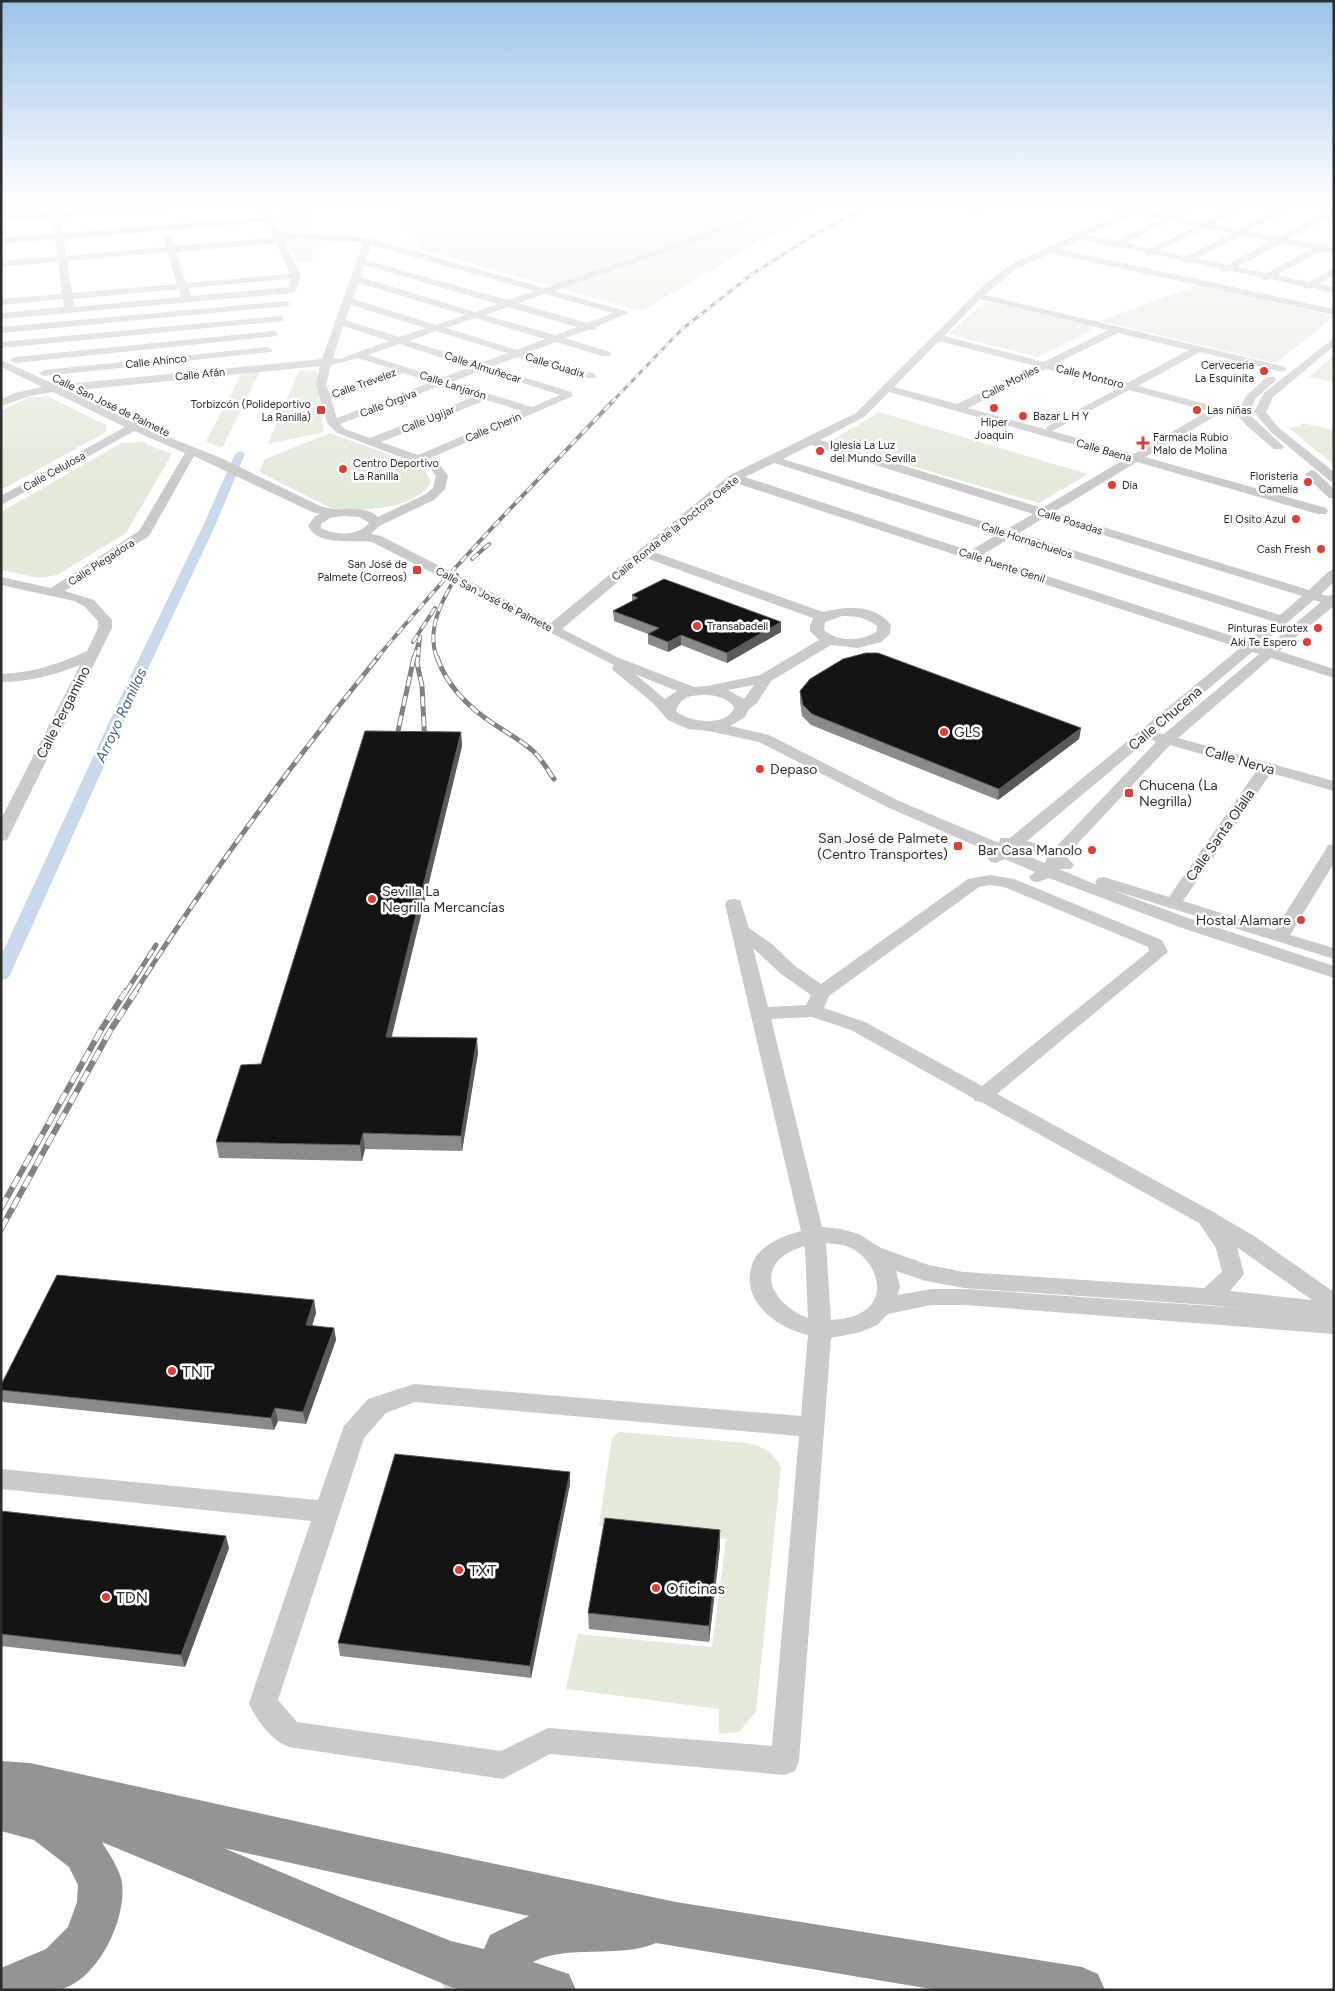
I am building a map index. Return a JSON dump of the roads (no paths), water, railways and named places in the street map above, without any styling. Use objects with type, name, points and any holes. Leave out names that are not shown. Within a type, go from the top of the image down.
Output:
[{"type":"highway","points":[[1,1781],[30,1783],[73,1792],[353,1856],[676,1925],[1043,1986],[1082,1990]]},
{"type":"highway","points":[[1,1796],[15,1797],[75,1810],[202,1860],[331,1916],[451,1964],[553,1990]]},
{"type":"highway","points":[[1,1810],[47,1823],[84,1852],[100,1882],[99,1902],[93,1926],[84,1943],[62,1965],[4,1990]]},
{"type":"highway","points":[[506,1951],[533,1937],[568,1931],[676,1925]]},
{"type":"street","points":[[1,302],[46,298]]},
{"type":"street","points":[[67,298],[78,353],[78,387]]},
{"type":"street","points":[[1,316],[199,298]]},
{"type":"street","points":[[260,368],[289,298]]},
{"type":"street","points":[[349,298],[326,362],[321,384],[333,423],[341,431],[434,465],[442,476],[441,485],[435,493],[374,531],[371,516],[358,512]]},
{"type":"street","points":[[359,304],[377,298]]},
{"type":"street","points":[[415,298],[606,354]]},
{"type":"street","points":[[491,298],[604,331]]},
{"type":"street","points":[[343,360],[522,298]]},
{"type":"street","name":"Calle Órgiva","points":[[333,423],[484,368],[623,313],[571,298]]},
{"type":"street","name":"Calle Ronda de la Doctora Oeste","points":[[553,629],[734,478],[860,415],[976,298]]},
{"type":"street","points":[[986,298],[1282,369]]},
{"type":"street","points":[[1269,298],[1331,309]]},
{"type":"street","points":[[1284,301],[1289,298]]},
{"type":"street","points":[[186,299],[210,373]]},
{"type":"street","name":"Calle Guadix","points":[[348,301],[591,376]]},
{"type":"street","points":[[1,330],[286,304]]},
{"type":"street","points":[[1,345],[279,319]]},
{"type":"street","name":"Calle Almuñecar","points":[[340,322],[567,394],[568,396]]},
{"type":"street","name":"Calle Moriles","points":[[962,406],[1116,330]]},
{"type":"street","points":[[15,360],[273,334]]},
{"type":"street","points":[[1331,336],[1282,369],[1250,398],[1243,414],[1328,500],[1334,519]]},
{"type":"street","points":[[1331,336],[1268,395],[1260,412],[1275,430],[1334,478]]},
{"type":"street","name":"Calle Montoro","points":[[937,337],[1217,410],[1243,414]]},
{"type":"street","points":[[1052,428],[1198,349]]},
{"type":"street","name":"Calle Ahínco","points":[[44,373],[267,350]]},
{"type":"street","name":"Calle San José de Palmete","points":[[1,353],[78,387],[137,423],[155,437],[218,461],[318,513]]},
{"type":"street","name":"Calle Lanjarón","points":[[358,355],[533,411]]},
{"type":"street","name":"Calle Lanjarón","points":[[326,362],[372,360]]},
{"type":"street","name":"Calle Afán","points":[[78,387],[326,362]]},
{"type":"street","name":"Calle San José de Palmete","points":[[1,363],[53,388],[207,451],[218,461]]},
{"type":"street","name":"Calle Trevelez","points":[[325,397],[404,369]]},
{"type":"street","points":[[30,377],[78,387]]},
{"type":"street","name":"Calle Baena","points":[[889,386],[1139,456],[1328,500]]},
{"type":"street","points":[[1,403],[31,392],[53,388],[78,387]]},
{"type":"street","name":"Calle Ugíjar","points":[[370,442],[486,396]]},
{"type":"street","name":"Calle Cherin","points":[[418,459],[568,396]]},
{"type":"street","name":"Calle Baena","points":[[962,406],[1052,428],[1139,456]]},
{"type":"street","points":[[972,555],[1217,410]]},
{"type":"street","points":[[108,441],[137,423]]},
{"type":"street","points":[[108,441],[141,436],[155,437]]},
{"type":"street","name":"Calle Celulosa","points":[[1,501],[108,441]]},
{"type":"street","name":"Calle Posadas","points":[[810,441],[1333,600]]},
{"type":"street","name":"Calle Plegadora","points":[[54,592],[144,533],[191,452]]},
{"type":"street","name":"Calle Hornachuelos","points":[[772,459],[1282,620]]},
{"type":"street","name":"Calle Puente Genil","points":[[734,478],[1269,653],[1331,670]]},
{"type":"street","points":[[355,535],[336,536],[320,533],[314,526],[318,513],[358,512],[417,503]]},
{"type":"street","name":"Calle San José de Palmete","points":[[355,535],[374,531],[425,564],[612,660],[630,666],[668,684],[698,691],[730,695],[738,700],[742,709],[764,738]]},
{"type":"street","points":[[645,553],[823,617]]},
{"type":"street","name":"Calle Chucena","points":[[1004,851],[1312,595],[1334,574]]},
{"type":"street","points":[[1,581],[54,592]]},
{"type":"street","name":"Calle Pergamino","points":[[1,836],[105,628],[105,620],[96,608],[78,598],[54,592]]},
{"type":"street","name":"Calle Chucena","points":[[1053,863],[1166,740],[1333,600]]},
{"type":"street","points":[[842,612],[854,612],[874,617],[884,625],[883,634],[870,641],[850,643],[829,640],[817,631],[815,626],[823,617],[842,612]]},
{"type":"street","points":[[669,711],[669,704],[672,700],[698,691],[765,678],[829,640]]},
{"type":"street","points":[[1,678],[40,674],[68,665],[93,653]]},
{"type":"street","name":"Calle San José de Palmete","points":[[612,660],[680,721],[764,738]]},
{"type":"street","points":[[708,726],[729,722],[737,717],[742,709],[752,700],[765,678]]},
{"type":"street","name":"Calle Nerva","points":[[1146,734],[1334,786]]},
{"type":"street","points":[[764,738],[893,804],[1004,851],[1039,877],[1053,863]]},
{"type":"street","name":"Calle Santa Olalla","points":[[1173,903],[1267,767]]},
{"type":"street","points":[[893,804],[922,826],[1004,851],[1035,848],[1076,883],[1185,923],[1334,972]]},
{"type":"street","points":[[1288,939],[1334,849]]},
{"type":"street","points":[[1053,863],[1068,868],[1082,876],[1334,954]]},
{"type":"street","points":[[760,1013],[818,1002],[974,883],[990,880],[1008,883],[1156,944],[1159,952],[982,1096]]},
{"type":"street","points":[[734,904],[816,1249],[820,1329],[813,1427],[784,1761],[548,1741],[503,1765],[289,1734],[263,1703],[353,1433],[377,1406],[414,1393],[813,1427]]},
{"type":"street","points":[[1185,923],[1334,985]]},
{"type":"street","points":[[741,930],[766,948],[818,1002],[982,1096],[1206,1218],[1246,1242],[1334,1304]]},
{"type":"street","points":[[1288,939],[1308,963]]},
{"type":"street","points":[[1206,1218],[1222,1239],[1231,1256],[1233,1274],[1210,1297]]},
{"type":"street","points":[[875,1254],[884,1267],[889,1280],[888,1294],[882,1307],[871,1318],[855,1326],[832,1330],[796,1324],[776,1311],[768,1303],[761,1290],[759,1277],[762,1265],[773,1250],[795,1238],[812,1235],[844,1238],[858,1243],[875,1254],[926,1273],[964,1280],[1210,1297],[1302,1306],[1334,1314]]},
{"type":"street","points":[[882,1307],[931,1297],[966,1298],[1226,1316],[1327,1326],[1334,1325]]},
{"type":"street","points":[[1,1479],[327,1512]]},
{"type":"street","points":[[1043,1986],[1108,1990]]},
{"type":"waterway","name":"Arroyo Ranillas","points":[[1,975],[138,675],[209,526],[240,454]]},
{"type":"tunnel","points":[[446,1990],[482,1967]]},
{"type":"railway","points":[[612,402],[681,330],[722,298]]},
{"type":"railway","points":[[377,658],[463,560],[613,401]]},
{"type":"railway","points":[[472,559],[489,544]]},
{"type":"railway","points":[[437,658],[433,636],[437,615],[457,575]]},
{"type":"railway","points":[[413,642],[435,608]]},
{"type":"railway","points":[[414,658],[420,637],[418,658]]},
{"type":"railway","points":[[135,992],[221,863],[314,738],[378,657]]},
{"type":"railway","points":[[395,745],[414,657]]},
{"type":"railway","points":[[418,657],[417,663],[422,686],[425,745]]},
{"type":"railway","points":[[437,657],[441,668],[460,695],[485,718],[533,751],[554,779]]},
{"type":"railway","points":[[126,992],[156,945]]},
{"type":"railway","points":[[1,1208],[101,1030],[126,991]]},
{"type":"railway","points":[[1,1229],[110,1031],[136,991]]},
{"type":"place","name":"Cerveceria La Esquinita","points":[[1264,371]]},
{"type":"place","name":"Hiper Joaquin","points":[[994,408]]},
{"type":"place","name":"Torbizcón (Polideportivo La Ranilla)","points":[[321,410]]},
{"type":"place","name":"Las niñas","points":[[1197,410]]},
{"type":"place","name":"Bazar L H Y","points":[[1023,416]]},
{"type":"place","name":"Farmacia Rubio Malo de Molina","points":[[1143,443]]},
{"type":"place","name":"Iglesia La Luz del Mundo Sevilla","points":[[820,451]]},
{"type":"place","name":"Centro Deportivo La Ranilla","points":[[343,469]]},
{"type":"place","name":"Floristeria Camelia","points":[[1308,482]]},
{"type":"place","name":"Dia","points":[[1112,485]]},
{"type":"place","name":"El Osito Azul","points":[[1296,519]]},
{"type":"place","name":"Cash Fresh","points":[[1321,549]]},
{"type":"place","name":"San José de Palmete (Correos)","points":[[417,570]]},
{"type":"place","name":"Transabadell","points":[[697,626]]},
{"type":"place","name":"Pinturas Eurotex","points":[[1318,628]]},
{"type":"place","name":"Aki Te Espero","points":[[1307,642]]},
{"type":"place","name":"GLS","points":[[944,732]]},
{"type":"place","name":"Depaso","points":[[760,769]]},
{"type":"place","name":"Chucena (La Negrilla)","points":[[1129,793]]},
{"type":"place","name":"San José de Palmete (Centro Transportes)","points":[[958,846]]},
{"type":"place","name":"Bar Casa Manolo","points":[[1092,850]]},
{"type":"place","name":"Sevilla La Negrilla Mercancías","points":[[372,899]]},
{"type":"place","name":"Hostal Alamare","points":[[1301,920]]},
{"type":"place","name":"TNT","points":[[172,1371]]},
{"type":"place","name":"TXT","points":[[459,1570]]},
{"type":"place","name":"Oficinas","points":[[656,1588]]},
{"type":"place","name":"TDN","points":[[106,1597]]}]
